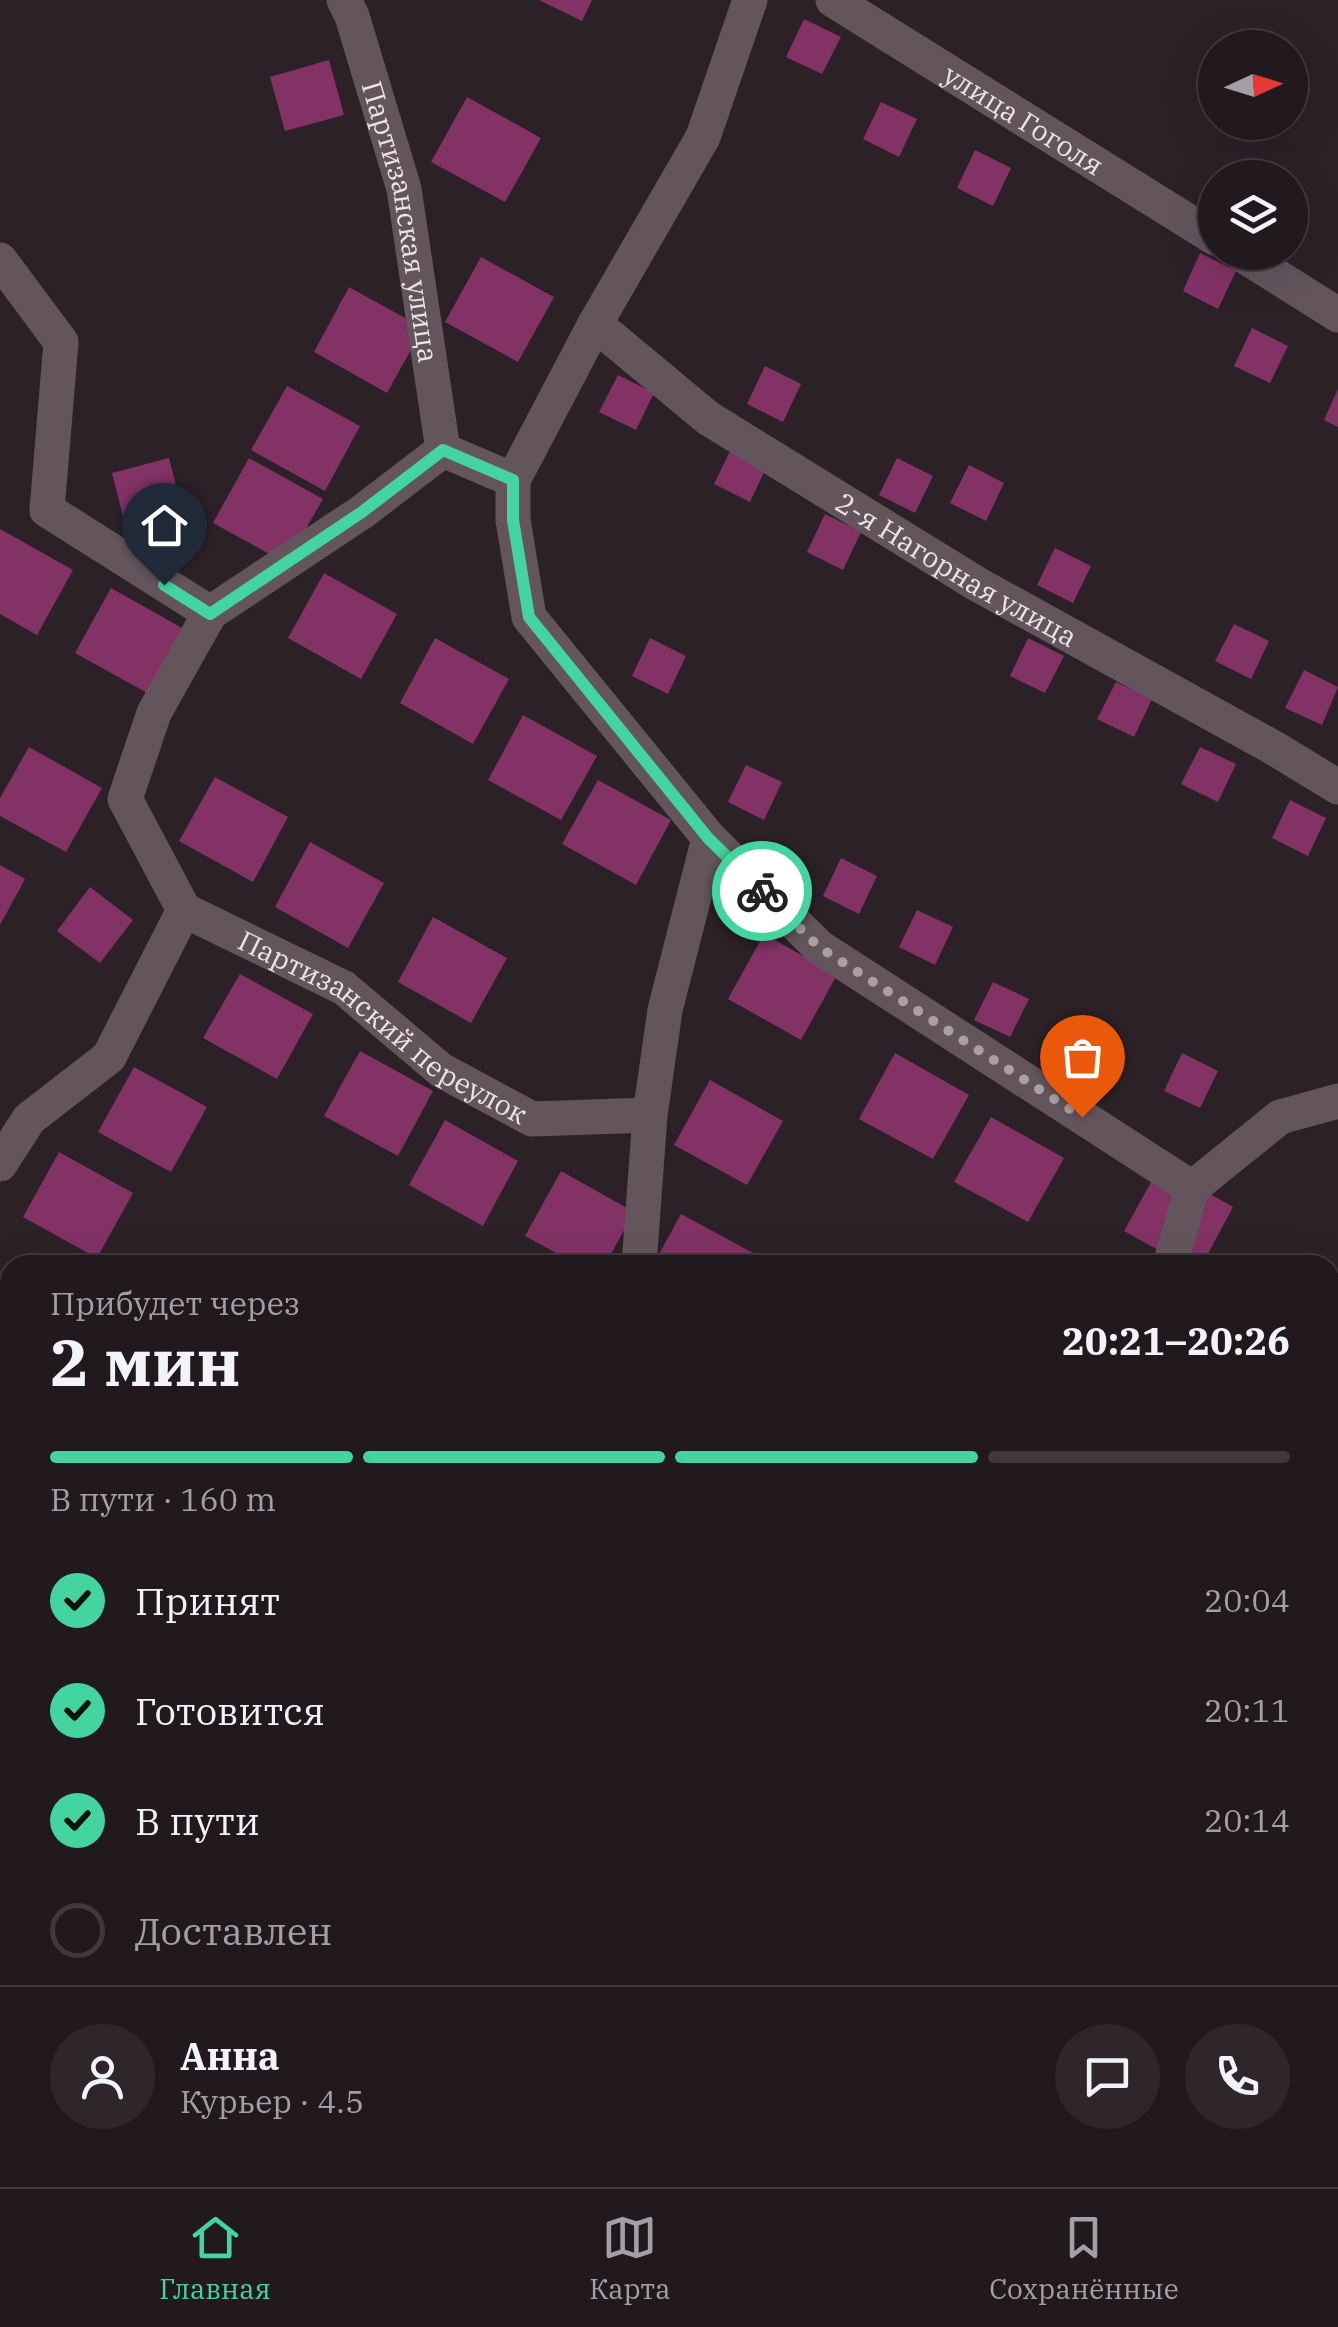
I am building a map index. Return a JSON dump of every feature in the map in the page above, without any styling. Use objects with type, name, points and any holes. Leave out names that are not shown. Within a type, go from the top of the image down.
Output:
[{"type":"street","name":"Партизанская улица","points":[[344,0],[404,189],[443,450]]},
{"type":"street","points":[[750,0],[703,137],[594,324],[513,480],[513,520],[529,617],[708,838],[819,947],[1192,1188]]},
{"type":"street","name":"улица Гоголя","points":[[833,0],[1198,227]]},
{"type":"street","points":[[0,260],[61,342],[47,510],[210,614]]},
{"type":"street","points":[[1267,270],[1338,315]]},
{"type":"street","name":"2-я Нагорная улица","points":[[594,324],[708,418],[978,584],[1338,787]]},
{"type":"street","points":[[0,1164],[29,1119],[109,1057],[184,910],[125,799],[154,713],[210,614],[362,512],[443,450],[513,480]]},
{"type":"street","points":[[639,1255],[650,1115],[665,1010],[708,838]]},
{"type":"street","name":"Партизанский переулок","points":[[184,910],[344,988],[442,1070],[532,1119],[650,1115]]},
{"type":"street","points":[[1173,1255],[1192,1188],[1280,1117],[1338,1101]]},
{"type":"building","points":[[539,0],[592,0],[582,21]]},
{"type":"building","points":[[804,19],[841,37],[822,74],[786,57]]},
{"type":"building","points":[[329,60],[344,115],[285,131],[270,77]]},
{"type":"building","points":[[467,97],[541,138],[505,202],[431,162]]},
{"type":"building","points":[[881,102],[917,119],[899,157],[863,139]]},
{"type":"building","points":[[975,150],[1011,168],[993,206],[957,188]]},
{"type":"building","points":[[481,257],[554,297],[518,362],[445,322]]},
{"type":"building","points":[[1198,257],[1198,270],[1236,271],[1218,309],[1183,291]]},
{"type":"building","points":[[349,287],[423,328],[387,393],[314,352]]},
{"type":"building","points":[[1252,328],[1288,346],[1270,383],[1234,366]]},
{"type":"building","points":[[765,366],[801,384],[783,422],[747,404]]},
{"type":"building","points":[[618,375],[654,393],[636,430],[599,412]]},
{"type":"building","points":[[287,386],[360,426],[325,491],[251,450]]},
{"type":"building","points":[[1338,389],[1338,427],[1324,420]]},
{"type":"building","points":[[732,447],[768,464],[750,502],[714,484]]},
{"type":"building","points":[[169,458],[182,509],[125,524],[112,473]]},
{"type":"building","points":[[249,458],[323,499],[286,563],[213,523]]},
{"type":"building","points":[[897,458],[933,476],[915,513],[879,495]]},
{"type":"building","points":[[969,465],[1004,483],[986,521],[950,503]]},
{"type":"building","points":[[825,514],[861,532],[843,570],[807,552]]},
{"type":"building","points":[[0,529],[73,570],[37,635],[0,614]]},
{"type":"building","points":[[1055,548],[1091,566],[1073,603],[1037,585]]},
{"type":"building","points":[[324,573],[397,614],[361,679],[288,638]]},
{"type":"building","points":[[111,588],[184,629],[149,694],[75,653]]},
{"type":"building","points":[[1234,624],[1269,641],[1251,679],[1215,661]]},
{"type":"building","points":[[435,638],[509,679],[473,744],[400,703]]},
{"type":"building","points":[[650,638],[686,656],[668,694],[632,676]]},
{"type":"building","points":[[1028,638],[1064,656],[1045,693],[1010,676]]},
{"type":"building","points":[[1304,670],[1338,687],[1322,725],[1285,708]]},
{"type":"building","points":[[1116,682],[1152,699],[1134,737],[1097,719]]},
{"type":"building","points":[[523,715],[597,756],[561,820],[488,780]]},
{"type":"building","points":[[29,747],[102,788],[66,852],[0,816],[0,798]]},
{"type":"building","points":[[1200,747],[1236,764],[1218,802],[1181,784]]},
{"type":"building","points":[[746,765],[782,782],[764,820],[728,802]]},
{"type":"building","points":[[215,777],[288,817],[253,882],[179,841]]},
{"type":"building","points":[[598,780],[671,820],[636,885],[562,844]]},
{"type":"building","points":[[1290,800],[1326,818],[1308,856],[1272,838]]},
{"type":"building","points":[[310,842],[384,883],[348,948],[275,907]]},
{"type":"building","points":[[841,858],[877,876],[859,914],[823,896]]},
{"type":"building","points":[[0,865],[25,879],[0,925]]},
{"type":"building","points":[[90,887],[133,920],[100,963],[57,931]]},
{"type":"building","points":[[917,910],[953,927],[935,965],[899,947]]},
{"type":"building","points":[[433,917],[507,958],[471,1023],[398,982]]},
{"type":"building","points":[[764,934],[837,975],[801,1040],[728,999]]},
{"type":"building","points":[[240,974],[313,1014],[277,1079],[203,1038]]},
{"type":"building","points":[[993,982],[1029,999],[1010,1037],[974,1020]]},
{"type":"building","points":[[1072,1022],[1108,1039],[1089,1077],[1053,1059]]},
{"type":"building","points":[[360,1051],[433,1091],[398,1156],[324,1116]]},
{"type":"building","points":[[895,1053],[969,1095],[933,1159],[859,1119]]},
{"type":"building","points":[[1182,1053],[1218,1071],[1200,1108],[1164,1091]]},
{"type":"building","points":[[134,1067],[207,1107],[171,1172],[98,1132]]},
{"type":"building","points":[[710,1080],[783,1121],[747,1185],[674,1145]]},
{"type":"building","points":[[991,1117],[1064,1158],[1028,1222],[954,1182]]},
{"type":"building","points":[[445,1120],[518,1161],[483,1226],[409,1185]]},
{"type":"building","points":[[59,1152],[133,1193],[99,1255],[92,1255],[23,1217]]},
{"type":"building","points":[[1160,1166],[1233,1207],[1207,1255],[1167,1255],[1124,1231]]},
{"type":"building","points":[[561,1171],[634,1212],[610,1255],[560,1255],[525,1236]]},
{"type":"building","points":[[681,1214],[755,1254],[754,1255],[658,1255]]},
{"type":"way so far","points":[[762,891],[819,947],[1082,1117]]},
{"type":"route","points":[[164,585],[210,614],[362,512],[443,450],[513,480],[513,520],[529,617],[708,838],[762,891]]}]
